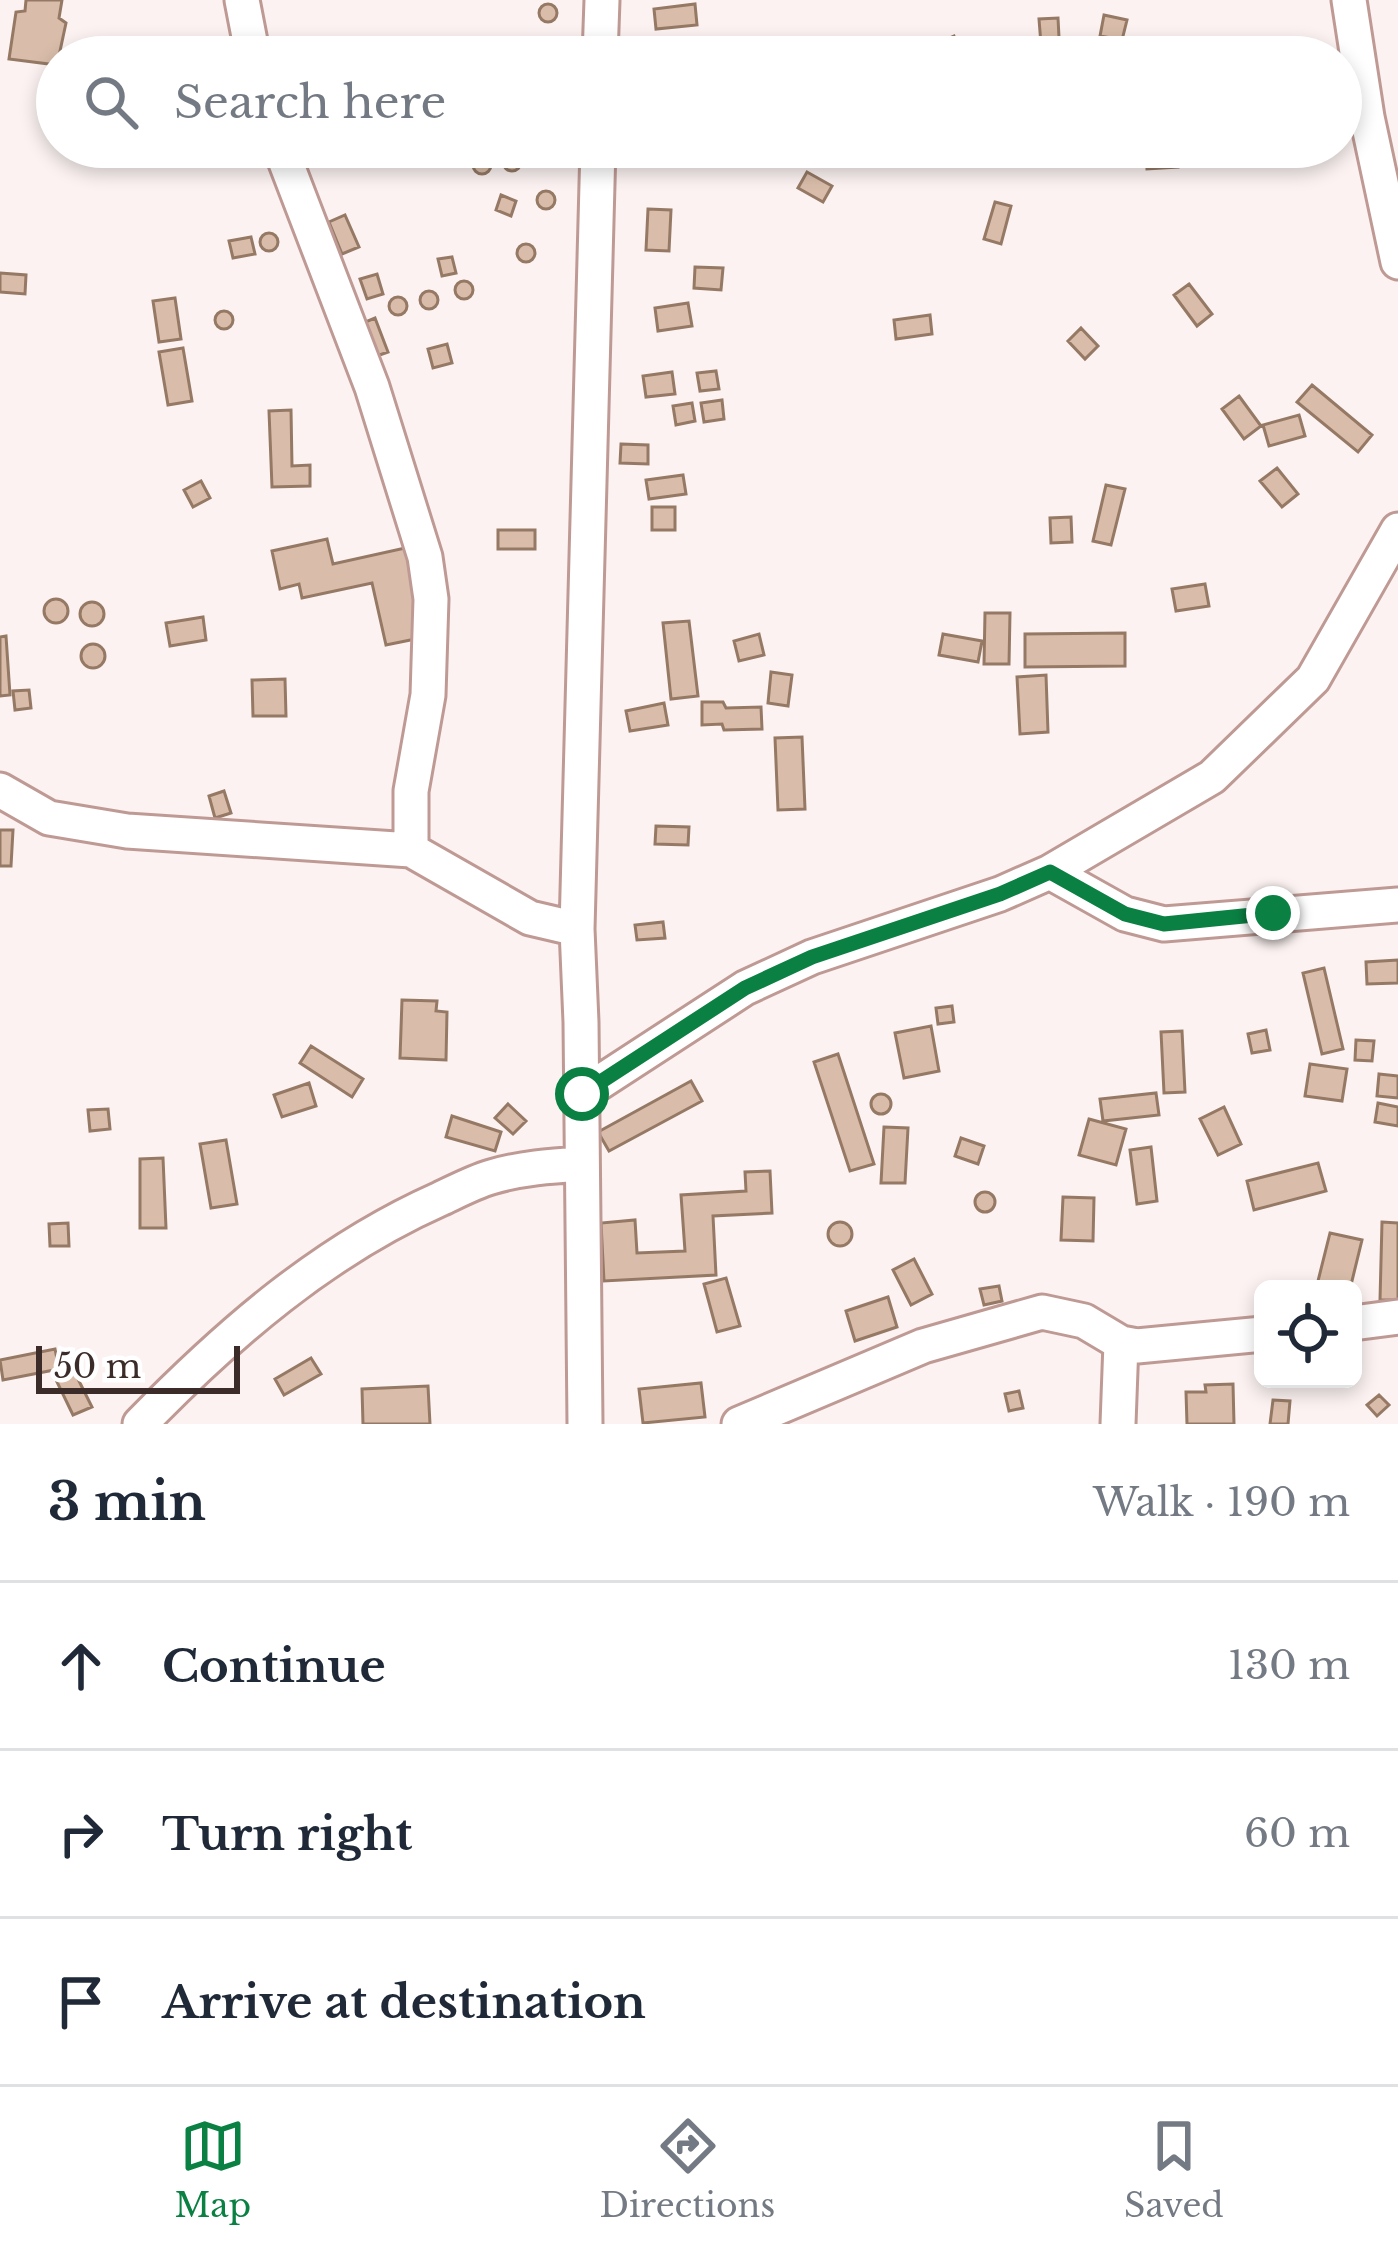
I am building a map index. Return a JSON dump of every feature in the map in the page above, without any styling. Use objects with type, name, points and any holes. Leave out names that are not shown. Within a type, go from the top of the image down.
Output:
[{"type":"street","points":[[242,0],[249,36]]},
{"type":"street","points":[[601,36],[602,0]]},
{"type":"street","points":[[1349,0],[1355,36]]},
{"type":"street","points":[[1362,84],[1398,262]]},
{"type":"street","points":[[288,168],[372,387],[425,556],[431,599],[428,695],[411,791],[411,850]]},
{"type":"street","points":[[585,1424],[577,928],[597,168]]},
{"type":"street","points":[[582,1094],[745,988],[812,957],[1000,894],[1050,872],[1212,777],[1313,679],[1398,530]]},
{"type":"street","points":[[0,790],[49,818],[127,831],[411,850],[530,918],[577,928]]},
{"type":"street","points":[[1050,872],[1125,914],[1164,924],[1398,905]]},
{"type":"street","points":[[140,1424],[216,1347],[291,1287],[386,1222],[489,1177],[582,1164]]},
{"type":"street","points":[[739,1424],[923,1346],[1042,1312],[1084,1321],[1121,1343],[1161,1347],[1254,1335]]},
{"type":"street","points":[[1362,1322],[1398,1317]]},
{"type":"street","points":[[1118,1424],[1121,1343]]},
{"type":"building","points":[[26,0],[62,0],[59,18],[66,23],[63,36],[36,36],[36,62],[9,59],[16,12],[25,11]]},
{"type":"building","points":[[548,4],[557,13],[548,22],[539,13]]},
{"type":"building","points":[[695,4],[697,25],[656,29],[654,9]]},
{"type":"building","points":[[1104,15],[1127,20],[1123,36],[1100,36]]},
{"type":"building","points":[[1058,18],[1059,36],[1040,36],[1039,19]]},
{"type":"building","points":[[807,172],[832,186],[823,202],[798,188]]},
{"type":"building","points":[[546,191],[555,200],[546,209],[537,200]]},
{"type":"building","points":[[501,195],[516,201],[511,216],[496,210]]},
{"type":"building","points":[[995,202],[1011,206],[1001,244],[984,239]]},
{"type":"building","points":[[648,209],[671,210],[669,251],[646,250]]},
{"type":"building","points":[[345,215],[359,247],[342,254],[329,222]]},
{"type":"building","points":[[269,233],[278,242],[269,251],[260,242]]},
{"type":"building","points":[[251,237],[255,254],[233,258],[229,241]]},
{"type":"building","points":[[526,244],[535,253],[526,262],[517,253]]},
{"type":"building","points":[[452,257],[456,273],[442,276],[438,259]]},
{"type":"building","points":[[695,267],[723,268],[721,290],[694,288]]},
{"type":"building","points":[[0,273],[26,275],[25,294],[0,292]]},
{"type":"building","points":[[377,274],[383,294],[367,299],[360,279]]},
{"type":"building","points":[[464,281],[473,290],[464,299],[455,290]]},
{"type":"building","points":[[1189,284],[1212,314],[1197,326],[1174,295]]},
{"type":"building","points":[[429,291],[438,300],[429,309],[420,300]]},
{"type":"building","points":[[398,297],[407,306],[398,315],[389,306]]},
{"type":"building","points":[[175,298],[181,339],[159,342],[153,301]]},
{"type":"building","points":[[688,303],[692,326],[658,331],[655,308]]},
{"type":"building","points":[[224,311],[233,320],[224,329],[215,320]]},
{"type":"building","points":[[930,315],[932,334],[896,339],[894,320]]},
{"type":"building","points":[[375,318],[388,352],[371,358],[358,325]]},
{"type":"building","points":[[1081,328],[1098,346],[1085,359],[1068,341]]},
{"type":"building","points":[[447,344],[452,363],[433,368],[428,349]]},
{"type":"building","points":[[183,348],[192,401],[168,405],[159,352]]},
{"type":"building","points":[[716,371],[719,389],[700,391],[697,373]]},
{"type":"building","points":[[672,372],[675,394],[646,397],[643,376]]},
{"type":"building","points":[[1312,385],[1372,435],[1358,452],[1297,402]]},
{"type":"building","points":[[1239,396],[1261,426],[1244,439],[1222,409]]},
{"type":"building","points":[[722,400],[724,419],[704,422],[701,403]]},
{"type":"building","points":[[692,403],[695,421],[676,425],[673,406]]},
{"type":"building","points":[[291,410],[292,466],[310,465],[310,486],[272,487],[269,411]]},
{"type":"building","points":[[1299,415],[1305,436],[1269,446],[1263,425]]},
{"type":"building","points":[[621,444],[648,445],[648,464],[620,463]]},
{"type":"building","points":[[1277,468],[1298,494],[1282,507],[1260,481]]},
{"type":"building","points":[[683,475],[686,494],[649,499],[646,480]]},
{"type":"building","points":[[201,481],[210,498],[193,507],[184,490]]},
{"type":"building","points":[[1106,485],[1125,489],[1111,545],[1093,541]]},
{"type":"building","points":[[652,507],[675,507],[675,530],[652,530]]},
{"type":"building","points":[[1071,517],[1072,542],[1051,543],[1050,518]]},
{"type":"building","points":[[498,530],[535,530],[535,549],[498,549]]},
{"type":"building","points":[[327,539],[333,564],[405,548],[425,637],[386,645],[372,583],[302,598],[299,584],[280,589],[272,551]]},
{"type":"building","points":[[1205,584],[1209,606],[1176,611],[1172,589]]},
{"type":"building","points":[[56,599],[68,611],[56,623],[44,611]]},
{"type":"building","points":[[92,602],[104,614],[92,626],[80,614]]},
{"type":"building","points":[[985,613],[1010,613],[1009,664],[984,664]]},
{"type":"building","points":[[203,617],[206,640],[170,646],[166,623]]},
{"type":"building","points":[[689,621],[698,696],[671,699],[663,623]]},
{"type":"building","points":[[1125,633],[1125,666],[1025,667],[1025,634]]},
{"type":"building","points":[[759,634],[764,655],[739,661],[734,641]]},
{"type":"building","points":[[943,634],[982,641],[978,662],[939,655]]},
{"type":"building","points":[[6,636],[10,695],[0,696],[0,637]]},
{"type":"building","points":[[93,644],[105,656],[93,668],[81,656]]},
{"type":"building","points":[[771,672],[792,675],[788,706],[768,703]]},
{"type":"building","points":[[1046,675],[1048,732],[1020,734],[1017,677]]},
{"type":"building","points":[[285,679],[286,716],[253,716],[252,680]]},
{"type":"building","points":[[29,690],[31,708],[15,710],[13,691]]},
{"type":"building","points":[[702,702],[723,702],[726,708],[761,707],[762,729],[702,725]]},
{"type":"building","points":[[664,703],[668,725],[630,731],[626,711]]},
{"type":"building","points":[[802,737],[805,809],[778,810],[775,738]]},
{"type":"building","points":[[224,791],[231,813],[215,818],[209,796]]},
{"type":"building","points":[[656,826],[689,827],[688,845],[655,844]]},
{"type":"building","points":[[0,830],[13,830],[11,866],[0,866]]},
{"type":"building","points":[[663,922],[665,938],[637,940],[635,925]]},
{"type":"building","points":[[1398,960],[1398,983],[1367,984],[1366,962]]},
{"type":"building","points":[[1324,968],[1343,1049],[1322,1054],[1303,973]]},
{"type":"building","points":[[402,1000],[437,1001],[436,1011],[447,1012],[446,1060],[400,1058]]},
{"type":"building","points":[[952,1006],[954,1022],[938,1024],[936,1008]]},
{"type":"building","points":[[931,1026],[939,1071],[904,1078],[895,1033]]},
{"type":"building","points":[[1266,1030],[1270,1050],[1252,1053],[1248,1034]]},
{"type":"building","points":[[1182,1031],[1185,1092],[1164,1093],[1161,1032]]},
{"type":"building","points":[[1356,1040],[1374,1041],[1372,1061],[1355,1060]]},
{"type":"building","points":[[311,1046],[363,1079],[352,1097],[300,1063]]},
{"type":"building","points":[[838,1054],[874,1164],[850,1171],[814,1062]]},
{"type":"building","points":[[1310,1064],[1347,1069],[1342,1101],[1305,1096]]},
{"type":"building","points":[[1379,1074],[1398,1076],[1398,1098],[1377,1096]]},
{"type":"building","points":[[691,1081],[702,1101],[609,1151],[598,1132]]},
{"type":"building","points":[[309,1083],[316,1106],[282,1117],[274,1095]]},
{"type":"building","points":[[1156,1093],[1159,1115],[1103,1121],[1100,1099]]},
{"type":"building","points":[[881,1094],[891,1104],[881,1114],[871,1104]]},
{"type":"building","points":[[1378,1103],[1398,1107],[1398,1126],[1375,1122]]},
{"type":"building","points":[[508,1104],[526,1121],[513,1134],[495,1118]]},
{"type":"building","points":[[1224,1107],[1241,1144],[1218,1155],[1200,1119]]},
{"type":"building","points":[[108,1109],[110,1129],[90,1131],[88,1110]]},
{"type":"building","points":[[452,1116],[501,1132],[495,1151],[446,1137]]},
{"type":"building","points":[[1089,1119],[1126,1129],[1116,1165],[1079,1155]]},
{"type":"building","points":[[884,1127],[908,1128],[905,1183],[881,1183]]},
{"type":"building","points":[[961,1138],[984,1146],[978,1164],[955,1156]]},
{"type":"building","points":[[226,1140],[237,1204],[211,1208],[200,1144]]},
{"type":"building","points":[[1151,1147],[1157,1201],[1137,1204],[1130,1150]]},
{"type":"building","points":[[163,1158],[166,1228],[140,1228],[140,1159]]},
{"type":"building","points":[[1318,1163],[1326,1191],[1254,1210],[1247,1181]]},
{"type":"building","points":[[770,1171],[772,1213],[713,1216],[716,1275],[604,1281],[601,1223],[635,1220],[637,1253],[685,1251],[681,1195],[746,1191],[745,1172]]},
{"type":"building","points":[[985,1192],[995,1202],[985,1212],[975,1202]]},
{"type":"building","points":[[1063,1197],[1094,1198],[1093,1241],[1061,1240]]},
{"type":"building","points":[[840,1222],[852,1234],[840,1246],[828,1234]]},
{"type":"building","points":[[1382,1222],[1398,1223],[1398,1300],[1380,1300]]},
{"type":"building","points":[[68,1223],[69,1246],[50,1246],[49,1224]]},
{"type":"building","points":[[1330,1233],[1362,1240],[1352,1280],[1318,1280]]},
{"type":"building","points":[[914,1259],[932,1294],[911,1305],[893,1270]]},
{"type":"building","points":[[726,1278],[740,1326],[717,1332],[704,1284]]},
{"type":"building","points":[[999,1286],[1002,1301],[984,1305],[980,1289]]},
{"type":"building","points":[[888,1297],[897,1327],[855,1341],[846,1311]]},
{"type":"building","points":[[55,1349],[59,1369],[3,1380],[0,1360]]},
{"type":"building","points":[[311,1358],[321,1374],[284,1395],[275,1379]]},
{"type":"building","points":[[75,1373],[92,1407],[73,1415],[57,1382]]},
{"type":"building","points":[[701,1383],[705,1417],[643,1423],[639,1389]]},
{"type":"building","points":[[1233,1384],[1234,1424],[1187,1424],[1186,1392],[1206,1392],[1205,1385]]},
{"type":"building","points":[[428,1386],[430,1424],[363,1424],[362,1389]]},
{"type":"building","points":[[1019,1391],[1023,1408],[1009,1411],[1005,1394]]},
{"type":"building","points":[[1379,1395],[1389,1405],[1377,1416],[1367,1405]]},
{"type":"building","points":[[1273,1400],[1290,1401],[1288,1424],[1270,1424]]},
{"type":"route","points":[[582,1094],[745,988],[812,957],[883,936],[1050,872],[1125,914],[1164,924],[1273,913]]}]
